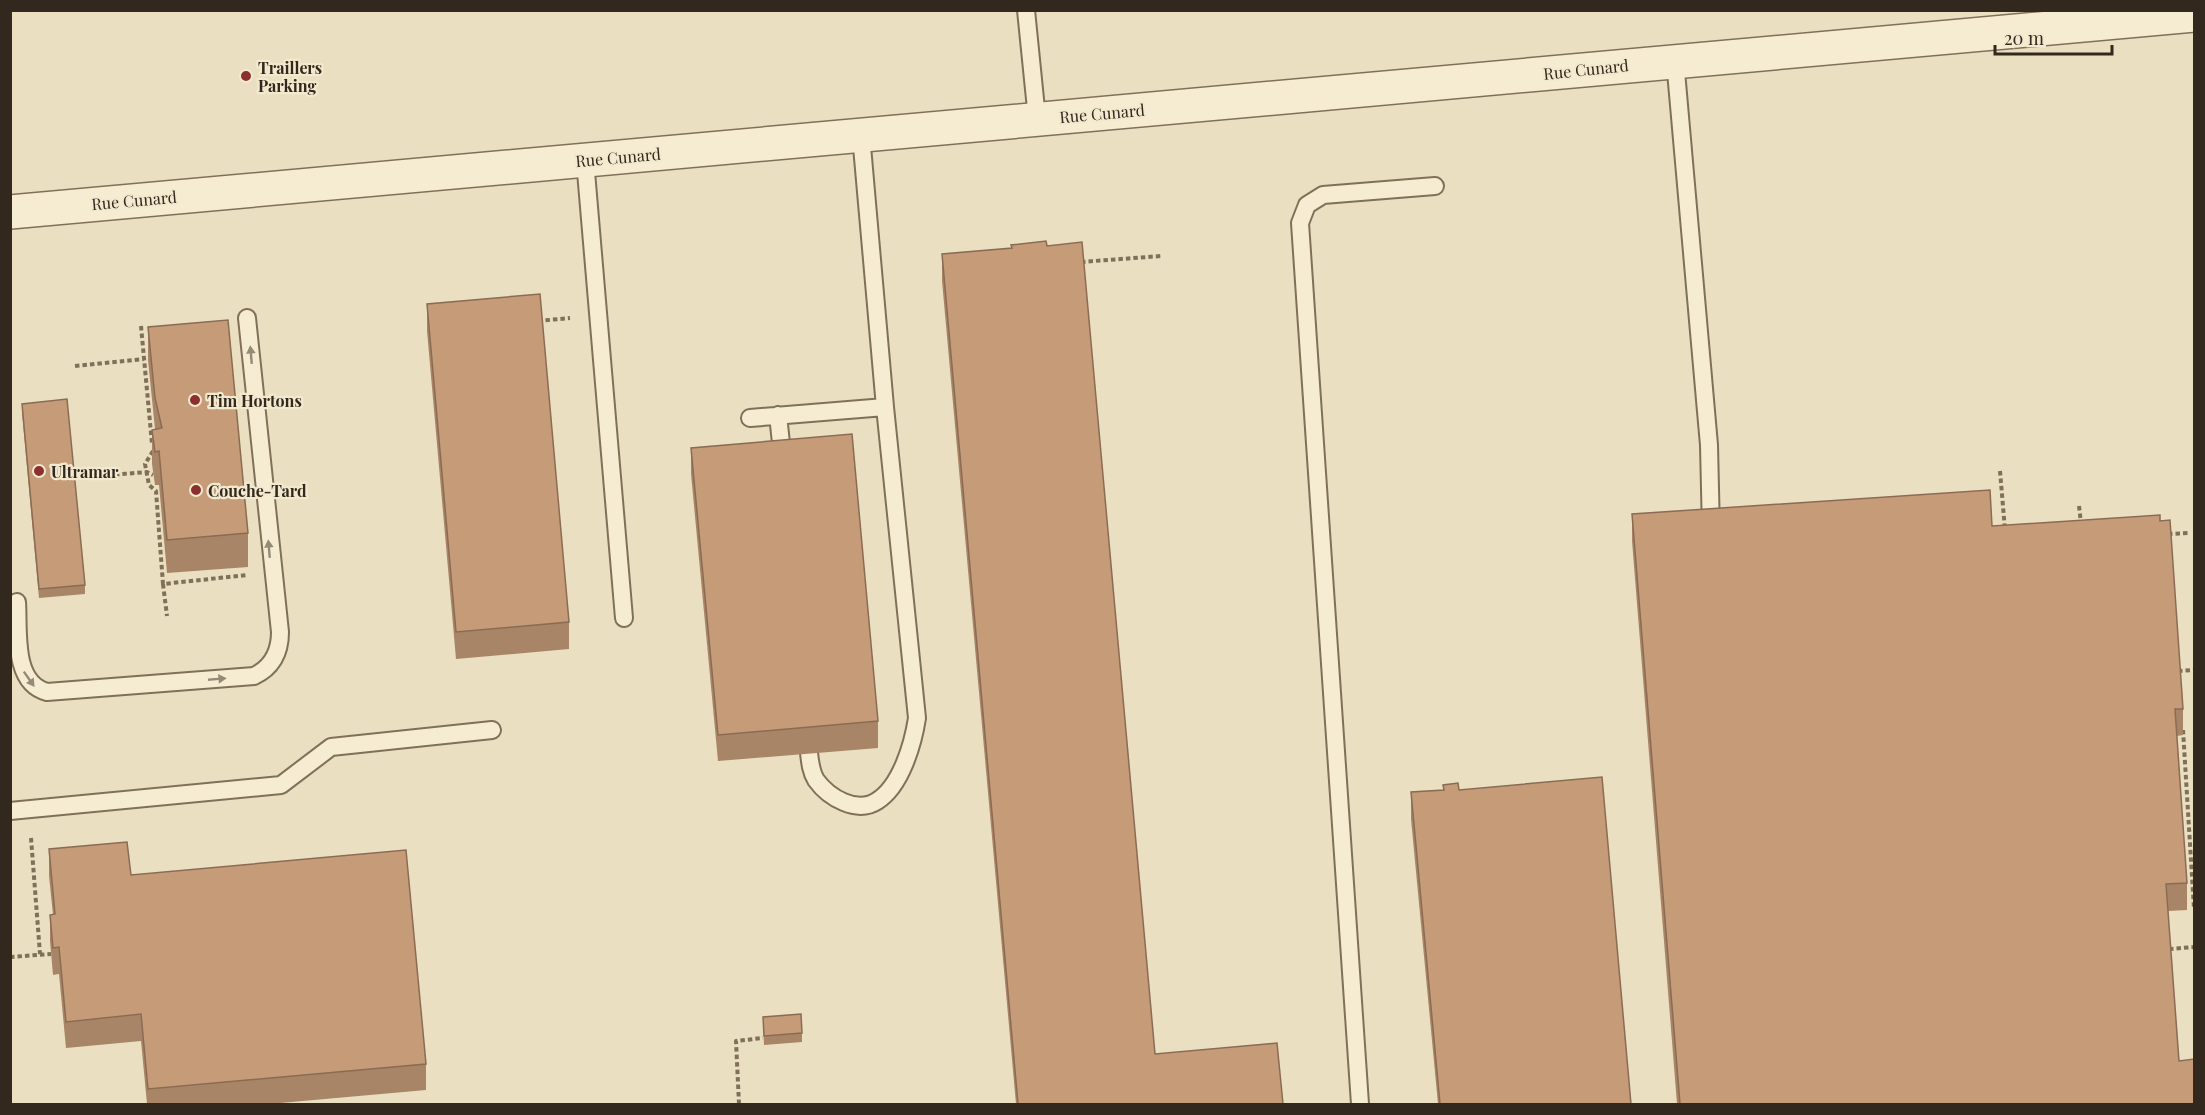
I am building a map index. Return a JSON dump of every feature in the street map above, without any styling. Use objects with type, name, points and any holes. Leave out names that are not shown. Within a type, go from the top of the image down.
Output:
[{"type":"street","name":"Rue Cunard","points":[[10,212],[2185,14]]},
{"type":"lane","points":[[1026,10],[1037,119]]},
{"type":"lane","points":[[1675,60],[1709,445],[1711,536]]},
{"type":"lane","points":[[809,753],[815,779],[826,790],[850,804],[866,806],[878,801],[890,789],[914,735],[917,718],[885,407],[861,135]]},
{"type":"lane","points":[[585,160],[624,618]]},
{"type":"lane","points":[[1360,1104],[1300,223],[1306,205],[1323,195],[1435,186]]},
{"type":"lane","points":[[17,602],[24,673],[32,686],[47,692],[254,676],[274,659],[280,643],[280,632],[247,318]]},
{"type":"lane","points":[[750,418],[885,407]]},
{"type":"lane","points":[[777,416],[783,466]]},
{"type":"lane","points":[[10,811],[281,786],[331,747],[492,730]]},
{"type":"path","points":[[1072,263],[1161,256]]},
{"type":"path","points":[[530,322],[540,321]]},
{"type":"path","points":[[141,326],[153,453],[145,465],[149,485],[156,491],[167,616]]},
{"type":"path","points":[[75,366],[144,359]]},
{"type":"path","points":[[2000,471],[2005,537]]},
{"type":"path","points":[[85,477],[147,472],[153,475]]},
{"type":"path","points":[[2079,506],[2082,530]]},
{"type":"path","points":[[2158,535],[2189,533]]},
{"type":"path","points":[[2168,534],[2169,540]]},
{"type":"path","points":[[163,584],[245,577],[249,573]]},
{"type":"path","points":[[2178,660],[2179,682]]},
{"type":"path","points":[[2178,671],[2194,670]]},
{"type":"path","points":[[2182,725],[2194,909]]},
{"type":"path","points":[[33,870],[40,954]]},
{"type":"path","points":[[2169,949],[2194,947]]},
{"type":"path","points":[[10,957],[51,954]]},
{"type":"path","points":[[739,1104],[736,1041],[763,1038]]},
{"type":"building","points":[[1046,241],[1047,246],[1082,242],[1155,1054],[1277,1043],[1283,1104],[1018,1104],[942,254],[1012,248],[1011,245]]},
{"type":"building","points":[[540,294],[569,622],[456,632],[427,304]]},
{"type":"building","points":[[228,320],[248,533],[167,540],[159,451],[155,452],[152,430],[162,428],[155,398],[148,327]]},
{"type":"building","points":[[67,399],[85,585],[39,589],[22,404]]},
{"type":"building","points":[[852,434],[878,721],[718,735],[691,448]]},
{"type":"building","points":[[1990,490],[1992,526],[2160,515],[2160,521],[2170,520],[2183,709],[2175,709],[2187,883],[2166,884],[2179,1061],[2194,1059],[2194,1104],[1680,1104],[1632,514]]},
{"type":"building","points":[[1602,777],[1631,1104],[1440,1104],[1411,792],[1444,790],[1443,785],[1458,783],[1459,790]]},
{"type":"building","points":[[127,842],[131,875],[406,850],[426,1064],[148,1089],[141,1014],[66,1022],[59,947],[53,948],[50,915],[55,914],[49,849]]},
{"type":"building","points":[[801,1014],[802,1033],[764,1036],[763,1017]]},
{"type":"place","name":"Traillers Parking","points":[[246,76]]},
{"type":"place","name":"Tim Hortons","points":[[195,400]]},
{"type":"place","name":"Ultramar","points":[[39,471]]},
{"type":"place","name":"Couche-Tard","points":[[196,490]]}]
